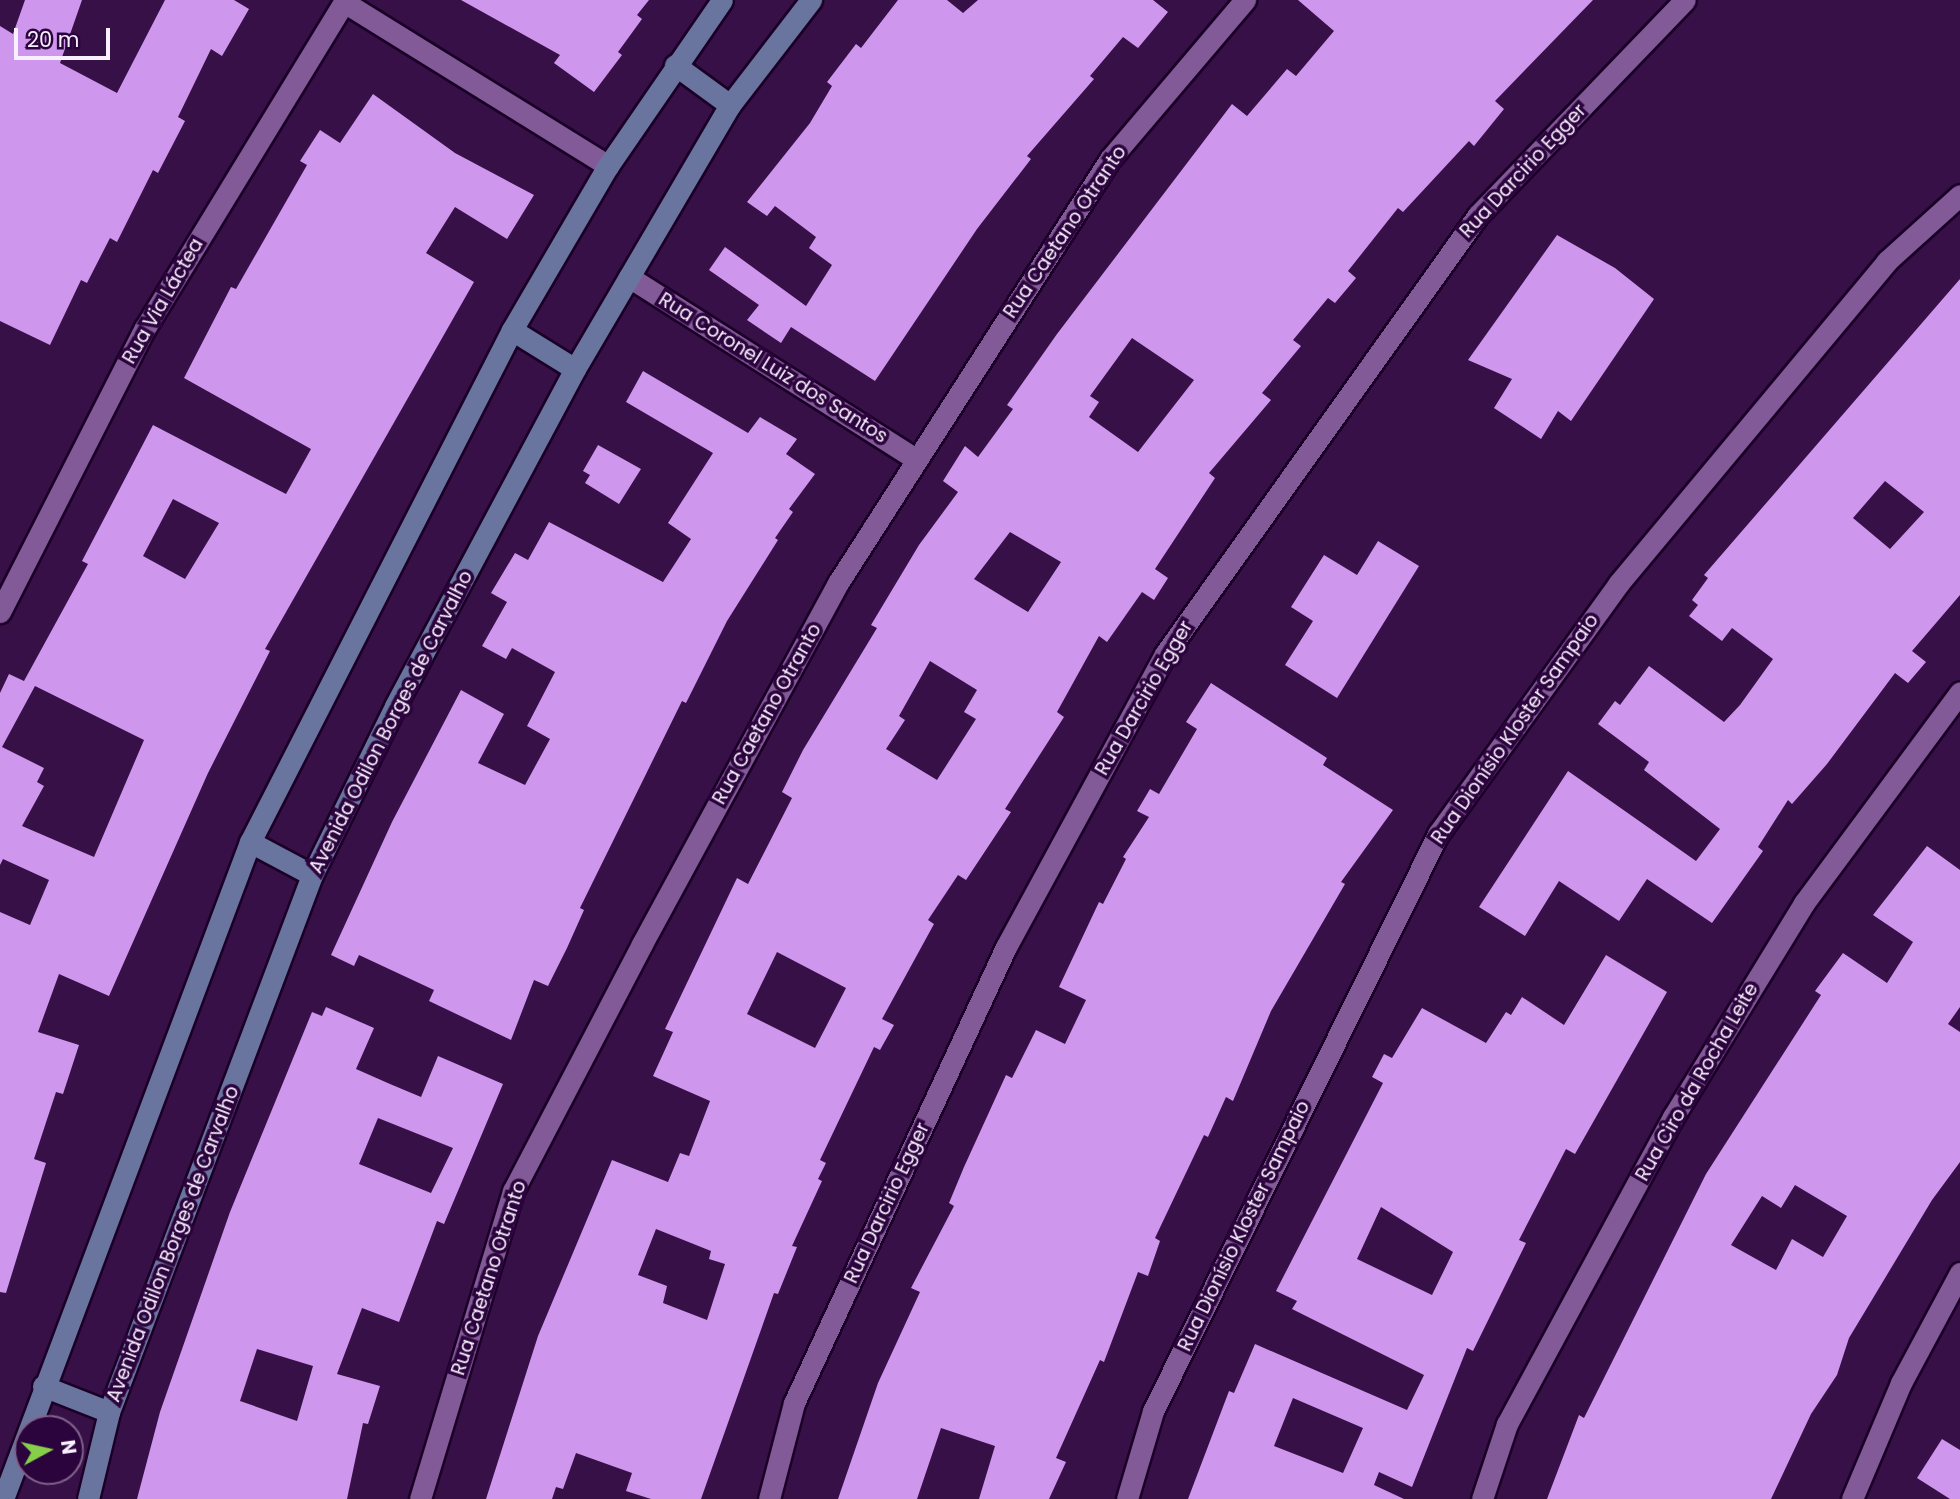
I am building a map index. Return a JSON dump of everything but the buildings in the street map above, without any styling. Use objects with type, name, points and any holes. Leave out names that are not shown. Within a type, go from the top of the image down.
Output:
[{"type":"street","points":[[3,1499],[43,1386],[250,842],[512,330],[608,166],[722,0]]},
{"type":"street","name":"Avenida Odilon Borges de Carvalho","points":[[88,1499],[109,1412],[312,875],[395,706],[576,369],[730,105],[811,0]]},
{"type":"street","name":"Rua Caetano Otranto","points":[[420,1499],[513,1191],[642,944],[838,583],[1110,159],[1245,0]]},
{"type":"street","name":"Rua Darcirio Egger","points":[[769,1499],[794,1403],[1001,959],[1166,654],[1478,215],[1685,0]]},
{"type":"street","points":[[344,1],[608,166]]},
{"type":"street","name":"Rua Via Láctea","points":[[0,612],[145,328],[344,1]]},
{"type":"street","points":[[675,65],[730,105]]},
{"type":"street","name":"Rua Dionísio Kloster Sampaio","points":[[1127,1499],[1153,1411],[1438,834],[1619,583],[1887,261],[1960,195]]},
{"type":"street","name":"Rua Coronel Luiz dos Santos","points":[[629,277],[918,460]]},
{"type":"street","points":[[512,330],[576,369]]},
{"type":"street","name":"Rua Ciro da Rocha Leite","points":[[1482,1499],[1507,1424],[1673,1117],[1804,903],[1960,692]]},
{"type":"street","points":[[250,842],[312,875]]},
{"type":"street","points":[[1852,1499],[1901,1383],[1960,1273]]},
{"type":"street","points":[[43,1386],[109,1412]]}]
